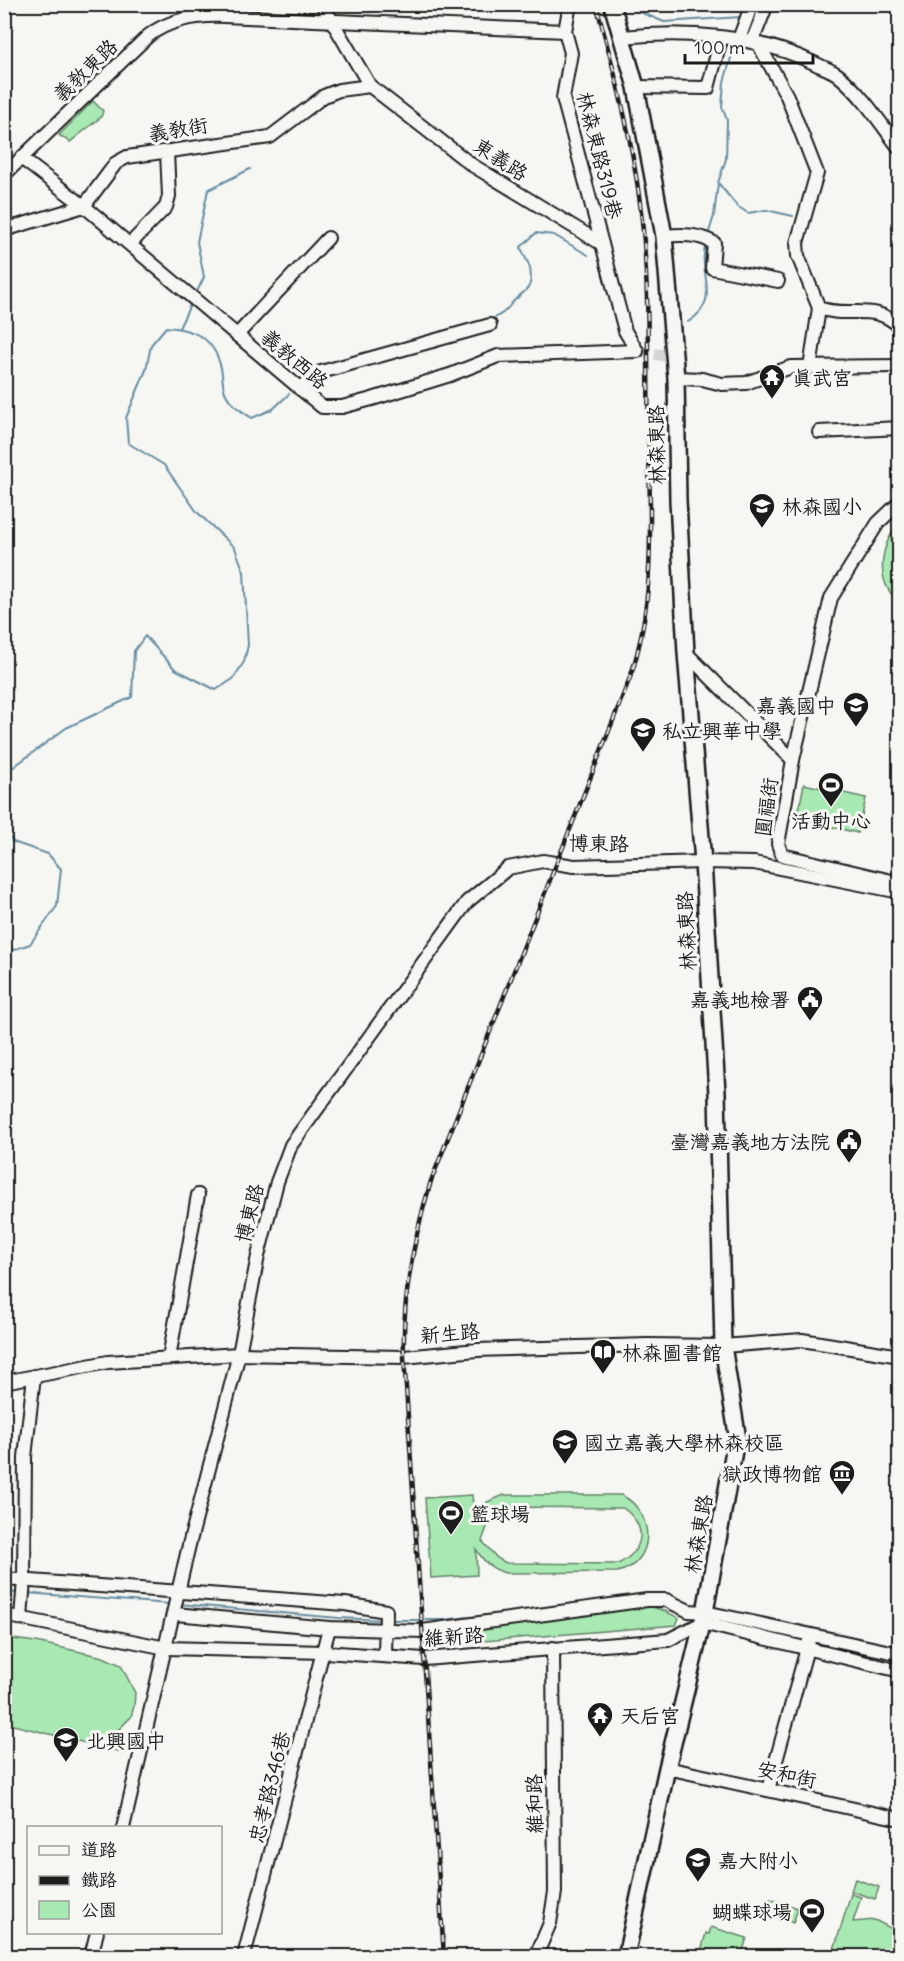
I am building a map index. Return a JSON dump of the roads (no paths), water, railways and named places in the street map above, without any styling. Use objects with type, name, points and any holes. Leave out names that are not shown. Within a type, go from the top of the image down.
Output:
[{"type":"main road","name":"林森東路","points":[[612,4],[636,87],[664,236],[676,378],[678,500],[686,653],[703,862],[717,1093],[723,1346],[737,1434],[704,1618],[667,1768],[626,1956]]},
{"type":"street","name":"東義路","points":[[322,4],[333,19],[370,86],[472,165],[602,244]]},
{"type":"street","name":"林森東路319巷","points":[[570,4],[565,31],[571,53],[563,98],[602,244]]},
{"type":"street","points":[[739,39],[752,4]]},
{"type":"street","points":[[767,4],[755,43],[787,96],[817,172],[797,243],[798,256],[819,308],[810,368]]},
{"type":"street","name":"義教東路","points":[[4,175],[161,27],[174,22],[218,15],[565,31]]},
{"type":"street","points":[[622,37],[651,33],[739,39],[792,52],[838,74],[873,113],[900,149]]},
{"type":"street","points":[[636,87],[708,88],[721,39]]},
{"type":"street","name":"義教街","points":[[84,206],[117,163],[127,157],[221,141],[270,136],[324,96],[339,90],[370,86]]},
{"type":"street","points":[[130,244],[166,207],[169,196],[166,152]]},
{"type":"street","name":"義教西路","points":[[21,158],[130,244],[322,407],[342,407],[450,375],[498,357],[638,351],[625,331],[602,244]]},
{"type":"street","points":[[4,230],[84,206]]},
{"type":"street","points":[[664,236],[682,234],[705,238],[714,243],[712,268],[778,281]]},
{"type":"street","points":[[237,335],[328,238]]},
{"type":"street","points":[[819,308],[830,312],[864,310],[889,316],[900,327]]},
{"type":"street","points":[[300,389],[314,374],[490,325]]},
{"type":"street","points":[[676,378],[702,379],[722,384],[746,383],[791,367],[900,366]]},
{"type":"street","points":[[819,432],[900,428]]},
{"type":"street","points":[[793,760],[831,598],[878,523],[900,502]]},
{"type":"street","name":"圓福街","points":[[686,653],[793,760],[778,844],[782,855],[900,883]]},
{"type":"street","name":"博東路","points":[[123,1826],[180,1593],[189,1545],[239,1354],[263,1235],[277,1182],[291,1145],[467,902],[507,868],[543,861],[574,866],[703,862]]},
{"type":"street","name":"圓福街","points":[[703,862],[754,863],[900,892]]},
{"type":"street","points":[[169,1358],[198,1195]]},
{"type":"street","name":"新生路","points":[[4,1382],[91,1364],[239,1354],[404,1357],[477,1350],[647,1345],[723,1346],[802,1340],[900,1356]]},
{"type":"street","points":[[21,1618],[24,1580],[25,1456],[34,1376]]},
{"type":"street","points":[[4,1579],[345,1604],[386,1611],[385,1656]]},
{"type":"street","points":[[261,1622],[264,1599]]},
{"type":"street","points":[[175,1614],[329,1628],[422,1631],[647,1600],[666,1600],[704,1618],[809,1641],[900,1654]]},
{"type":"street","name":"維新路","points":[[4,1615],[166,1648],[324,1652],[424,1659],[668,1640],[704,1618]]},
{"type":"street","name":"忠孝路346巷","points":[[244,1956],[329,1628]]},
{"type":"street","points":[[809,1641],[900,1671]]},
{"type":"street","points":[[768,1790],[809,1641]]},
{"type":"street","name":"維和路","points":[[536,1956],[550,1923],[555,1892],[553,1648]]},
{"type":"street","name":"安和街","points":[[667,1768],[900,1819]]},
{"type":"street","points":[[91,1956],[96,1934]]},
{"type":"waterway","points":[[637,4],[640,12],[664,22],[741,17]]},
{"type":"waterway","points":[[708,235],[714,216],[718,183],[726,159],[727,120],[722,107],[724,82],[731,58]]},
{"type":"waterway","points":[[195,296],[204,277],[197,242],[208,190],[250,169]]},
{"type":"waterway","points":[[719,184],[737,206],[748,213],[766,210],[793,216]]},
{"type":"waterway","points":[[490,320],[505,311],[527,290],[531,276],[530,268],[521,247],[536,233],[554,235],[588,255]]},
{"type":"waterway","points":[[688,322],[699,313],[705,304],[707,295],[704,265],[706,243]]},
{"type":"waterway","points":[[179,328],[191,303]]},
{"type":"waterway","points":[[4,774],[66,728],[132,697],[134,651],[145,636],[175,669],[216,690],[233,679],[244,662],[248,645],[244,572],[235,548],[197,512],[164,465],[128,443],[126,418],[146,370],[151,345],[166,327],[186,330],[202,337],[214,349],[218,358],[227,396],[236,407],[252,418],[273,409],[289,394]]},
{"type":"waterway","points":[[4,828],[13,842],[48,854],[61,869],[57,906],[30,944],[4,953]]},
{"type":"waterway","points":[[4,1592],[18,1593]]},
{"type":"waterway","points":[[26,1593],[170,1604]]},
{"type":"waterway","points":[[179,1604],[383,1620]]},
{"type":"waterway","points":[[391,1620],[443,1620],[505,1613]]},
{"type":"tunnel","points":[[637,351],[674,357]]},
{"type":"railway","points":[[444,1956],[404,1357],[405,1312],[410,1267],[431,1181],[631,675],[639,647],[648,591],[650,507],[648,316],[644,248],[637,182],[629,137],[596,4]]},
{"type":"place","name":"真武宮","points":[[772,400]]},
{"type":"place","name":"林森國小","points":[[762,529]]},
{"type":"place","name":"嘉義國中","points":[[856,728]]},
{"type":"place","name":"私立興華中學","points":[[643,753]]},
{"type":"place","name":"活動中心","points":[[831,808]]},
{"type":"place","name":"嘉義地檢署","points":[[810,1022]]},
{"type":"place","name":"臺灣嘉義地方法院","points":[[849,1164]]},
{"type":"place","name":"林森圖書館","points":[[603,1375]]},
{"type":"place","name":"國立嘉義大學林森校區","points":[[565,1465]]},
{"type":"place","name":"獄政博物館","points":[[842,1496]]},
{"type":"place","name":"籃球場","points":[[451,1536]]},
{"type":"place","name":"天后宮","points":[[600,1738]]},
{"type":"place","name":"北興國中","points":[[66,1763]]},
{"type":"place","name":"嘉大附小","points":[[698,1883]]},
{"type":"place","name":"蝴蝶球場","points":[[812,1934]]}]
